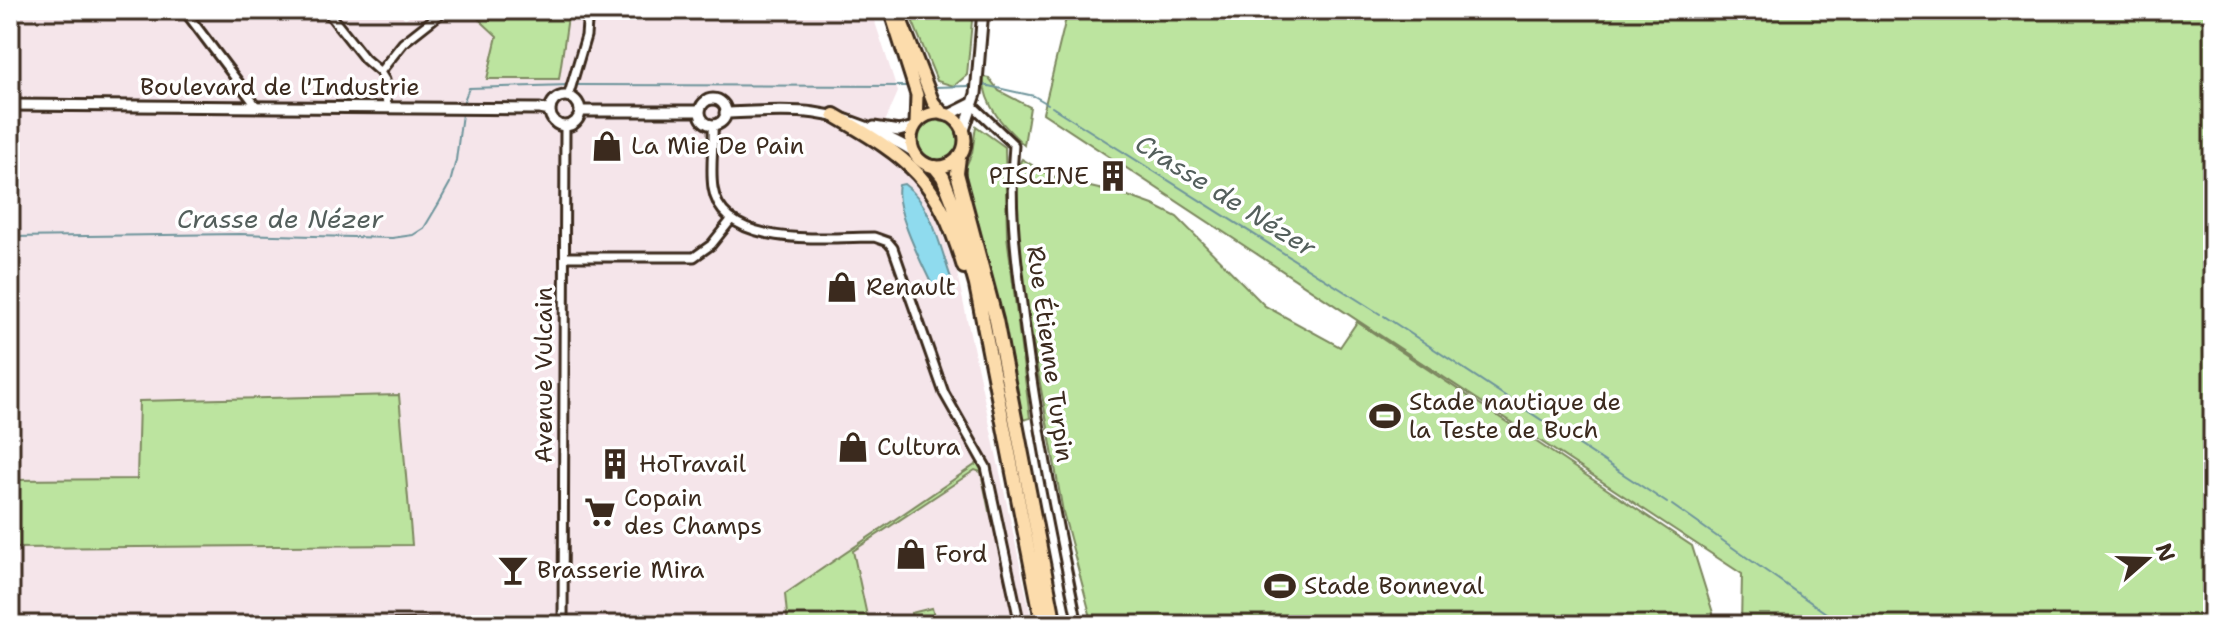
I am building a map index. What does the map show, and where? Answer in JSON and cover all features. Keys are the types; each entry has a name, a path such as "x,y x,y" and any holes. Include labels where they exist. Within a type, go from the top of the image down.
{"highway":[{"path":"834,115 901,156 925,182 943,210 970,287 1004,424"},
{"path":"959,157 959,180 996,320 1055,625"},
{"path":"935,167 943,177 968,250 1043,625"}],"main road":[{"path":"890,10 915,83 918,105 911,139 915,153 927,165 944,167 959,157 964,143 963,133 957,122 933,102 897,10"},
{"path":"915,125 929,115 945,115"}],"street":[{"path":"184,10 257,107"},
{"path":"326,10 385,80 387,108"},
{"path":"380,72 403,43 445,10"},
{"path":"571,89 558,99 550,111 553,120 565,126 577,120 580,111 571,89 586,36 588,10"},
{"path":"963,133 976,94 983,10"},
{"path":"716,100 723,105 725,113 723,120 713,125 702,119 700,111 704,103 716,100"},
{"path":"945,115 971,104"},
{"name":"Rue Étienne Turpin","path":"971,104 1014,145 1012,219 1028,362 1078,625"},
{"name":"Boulevard de l'Industrie","path":"10,105 550,111"},
{"path":"580,111 700,111"},
{"path":"725,113 784,111 834,115 868,126 903,143 915,153"},
{"path":"713,125 713,189 731,220 779,236 874,237 888,242 893,248 944,393 986,467 1020,625"},
{"path":"868,126 899,131 915,125"},
{"name":"Avenue Vulcain","path":"563,623 565,126"},
{"path":"565,257 694,257 711,245 731,220"},
{"path":"10,618 11,625"},
{"path":"343,625 563,623"}],"shaded area":[{"path":"10,10 397,10 405,19 417,10 469,10 497,36 487,79 559,79 569,10 871,10 898,92 876,143 907,173 932,206 957,273 1033,625 10,625"}],"green space":[{"path":"469,10 569,10 559,79 487,79 497,36"},
{"path":"908,10 973,10 967,75 954,86 937,81"},
{"path":"1068,10 2213,10 2213,625 1741,625 1742,574 1043,113"},
{"path":"983,77 989,78 999,91 1030,107 1024,145 991,107"},
{"path":"938,119 953,125 959,140 953,155 938,161 923,155 917,140 923,125"},
{"path":"976,126 1005,147 1007,236 1030,418 1020,421 986,255 966,187 966,166 972,153"},
{"path":"1022,159 1049,175 1125,195 1177,217 1265,306 1340,347 1357,322 1692,546 1713,613 1713,625 1093,625 1063,512 1019,252 1014,174"},
{"path":"399,395 412,545 11,548 10,480 137,479 139,401"},
{"path":"978,463 982,465 991,511 981,472 975,470 853,551 869,625 788,625 785,594"},
{"path":"932,608 936,624 871,625 912,622 911,613"}],"water":[{"path":"904,184 922,203 934,227 951,278 951,285 946,290 933,287 910,236 898,195 899,185"}],"waterway":[{"name":"Crasse de Nézer","path":"463,103 469,88 569,85"},
{"name":"Crasse de Nézer","path":"575,85 909,86"},
{"name":"Crasse de Nézer","path":"984,85 1034,96 1048,104"},
{"name":"Crasse de Nézer","path":"934,87 970,86"},
{"name":"Crasse de Nézer","path":"1052,107 1380,314"},
{"name":"Crasse de Nézer","path":"10,237 240,234 392,238 413,235 424,228 450,183 462,114"},
{"name":"Crasse de Nézer","path":"1384,316 1667,503"},
{"name":"Crasse de Nézer","path":"1672,505 1843,625"}],"place":[{"name":"La Mie De Pain","path":"607,146"},
{"name":"PISCINE","path":"1113,176"},
{"name":"Renault","path":"842,287"},
{"name":"Stade nautique de la Teste de Buch","path":"1385,416"},
{"name":"Cultura","path":"853,447"},
{"name":"HoTravail","path":"615,464"},
{"name":"Copain des Champs","path":"600,512"},
{"name":"Ford","path":"911,554"},
{"name":"Brasserie Mira","path":"513,570"},
{"name":"Stade Bonneval","path":"1280,586"}]}
